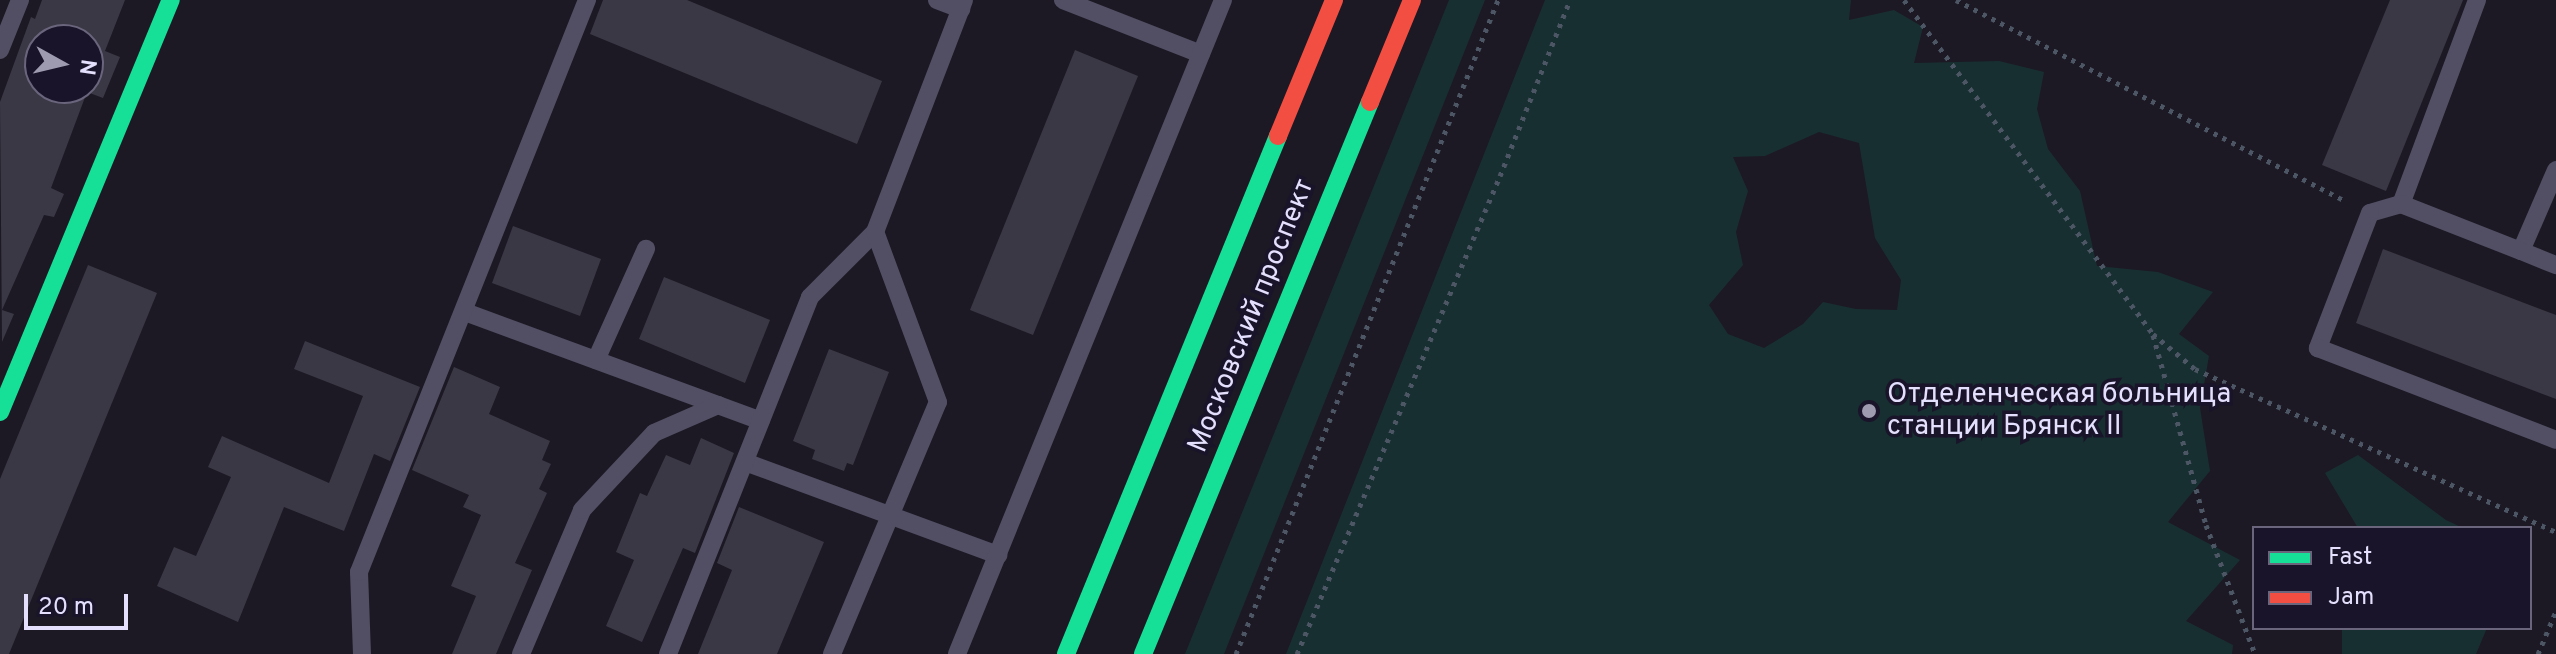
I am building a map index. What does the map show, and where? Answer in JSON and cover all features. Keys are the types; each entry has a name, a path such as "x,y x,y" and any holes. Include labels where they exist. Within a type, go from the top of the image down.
{"main road":[{"path":"0,412 171,0"},
{"name":"Московский проспект","path":"1066,654 1334,0"},
{"name":"Московский проспект","path":"1143,654 1412,0"}],"lane":[{"path":"0,50 20,0"},
{"path":"362,654 359,572 587,0"},
{"path":"668,654 810,297 875,232 963,4 937,0"},
{"path":"1063,0 1201,54"},
{"path":"957,654 1223,0"},
{"path":"2401,204 2477,0"},
{"path":"2521,251 2556,170"},
{"path":"2556,265 2401,204 2370,213 2318,348 2556,440"},
{"path":"832,654 938,402 875,232"},
{"path":"596,360 646,249"},
{"path":"465,312 761,421"},
{"path":"521,654 582,510 654,433 718,405"},
{"path":"745,462 998,555"}],"path":[{"path":"1236,654 1498,0"},
{"path":"1297,654 1494,191 1570,0"},
{"path":"1904,0 2153,334 2195,369 2556,532"},
{"path":"1956,0 2370,213"},
{"path":"2153,334 2206,525 2255,654"},
{"path":"2538,654 2556,611"}],"green space":[{"path":"1449,0 1485,0 1224,654 1185,654"},
{"name":"Отделенческая больница станции Брянск II","path":"1545,0 1851,0 1849,20 1894,10 1923,27 1914,63 1999,61 2044,72 2037,109 2048,149 2080,191 2097,266 2158,272 2213,292 2179,334 2209,356 2200,408 2210,471 2168,522 2240,560 2186,621 2233,645 2232,654 1286,654","holes":["1819,132 1859,143 1875,238 1901,280 1897,310 1856,309 1823,302 1803,324 1764,348 1728,334 1709,305 1743,265 1736,232 1748,191 1733,157 1765,156"]},
{"path":"2358,455 2446,520 2459,526 2357,526 2325,473"},
{"path":"2342,630 2486,630 2476,654 2342,654"}],"building":[{"path":"42,0 125,0 105,51 120,57 104,96 104,24 28,24 31,17 35,19"},
{"path":"603,0 687,0 882,81 857,144 590,34"},
{"path":"2390,0 2463,0 2386,191 2322,165"},
{"path":"24,36 24,104 82,104 51,188 64,194 54,217 44,215 2,310 14,314 2,342 0,102"},
{"path":"1075,50 1138,76 1033,335 970,310"},
{"path":"513,226 601,259 580,316 492,283"},
{"path":"2383,249 2556,315 2556,399 2356,323"},
{"path":"88,265 157,293 9,654 0,654 0,479"},
{"path":"664,277 770,320 745,383 639,339"},
{"path":"305,341 420,387 390,461 374,454 344,531 284,507 238,622 157,586 174,547 196,556 231,477 208,467 222,436 329,483 363,396 294,369"},
{"path":"829,349 889,372 853,465 847,463 844,471 812,459 815,450 793,441"},
{"path":"454,367 500,387 489,414 550,441 542,460 551,464 539,489 547,493 515,563 532,570 496,654 452,654 476,596 451,586 481,515 463,507 469,495 412,470"},
{"path":"701,438 734,453 695,553 683,548 642,642 606,626 634,560 616,552 640,493 647,496 666,455 690,465"},
{"path":"739,507 824,542 777,654 698,654 732,570 717,563"}],"traffic: fast":[{"path":"0,412 171,0"},
{"path":"1143,654 1370,102"},
{"path":"1066,654 1278,136"}],"traffic: jam":[{"path":"1278,136 1334,0"},
{"path":"1370,102 1412,0"}],"place":[{"name":"Отделенческая больница станции Брянск II","path":"1869,411"}]}
